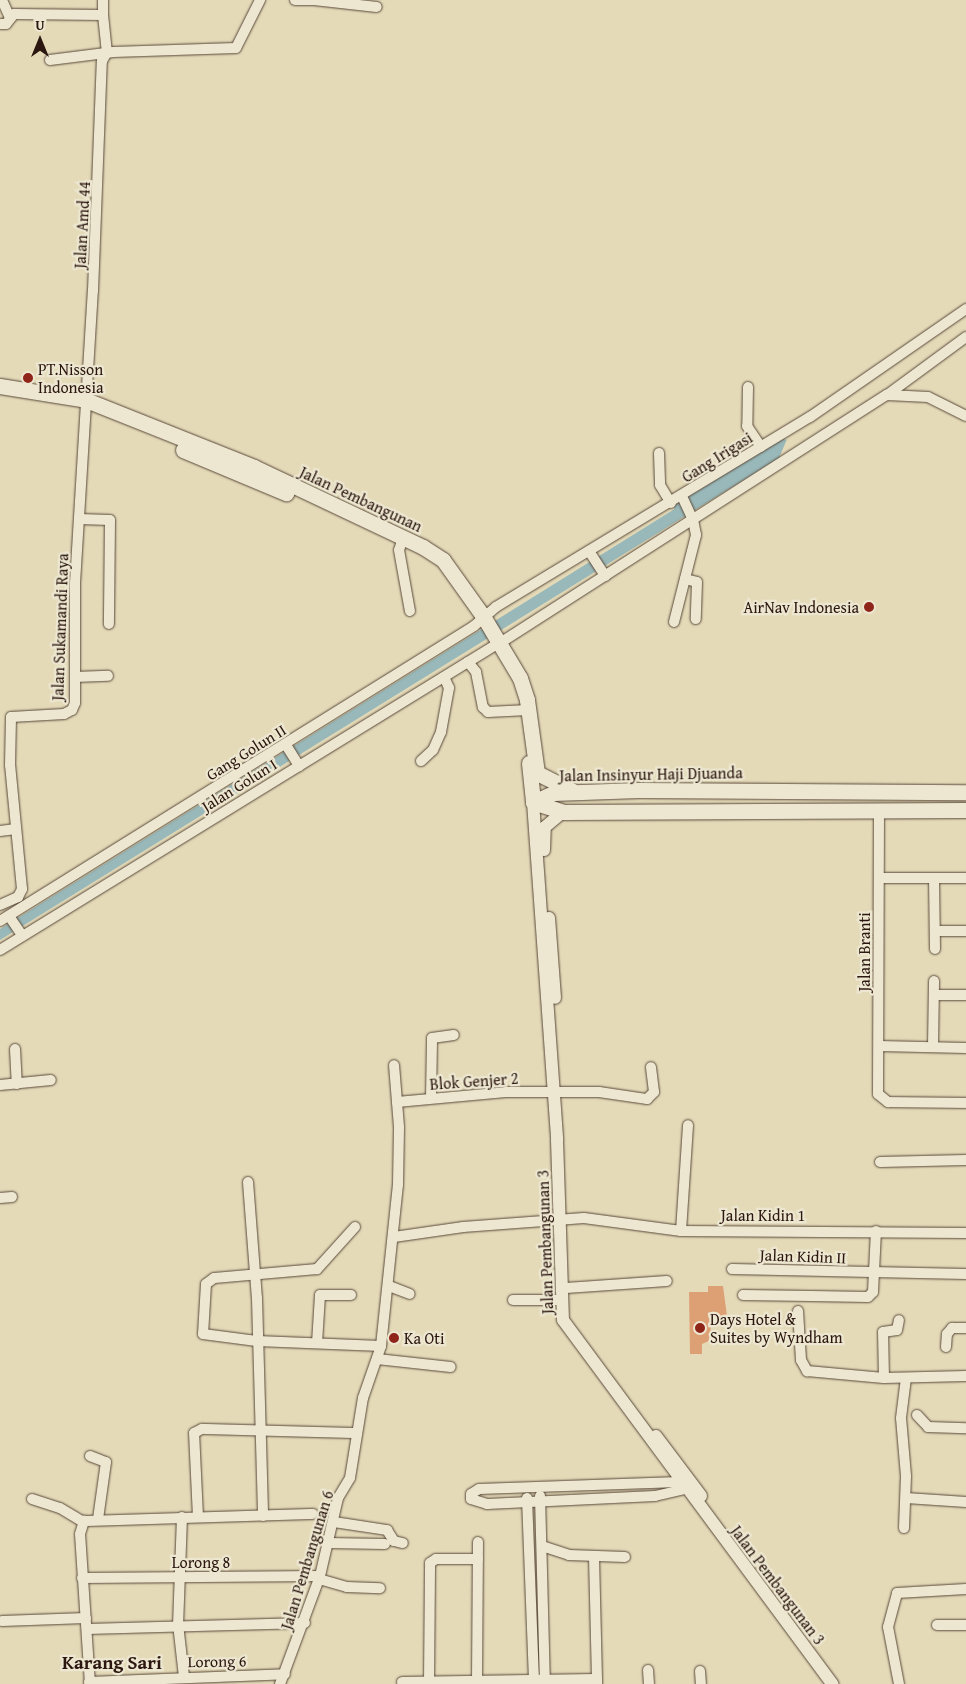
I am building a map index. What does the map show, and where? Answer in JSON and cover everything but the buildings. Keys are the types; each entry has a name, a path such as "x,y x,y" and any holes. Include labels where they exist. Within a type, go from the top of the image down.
{"main road":[{"name":"Jalan Pembangunan","path":"0,386 86,405 254,467 422,547 443,560 496,643 527,700 537,773 572,791"},
{"name":"Jalan Pembangunan","path":"0,395 86,405 401,544 437,566 481,620"},
{"name":"Jalan Pembangunan","path":"496,643 516,684 523,710 533,802"},
{"name":"Jalan Insinyur Haji Djuanda","path":"533,802 553,793 572,791 676,789 966,792"},
{"path":"675,810 680,797 676,789"},
{"path":"533,802 563,812 966,810"}],"street":[{"path":"0,24 6,24 9,16 2,0"},
{"name":"Jalan Amd 44","path":"86,405 102,61 107,52 103,0"},
{"path":"50,60 107,52 236,48 260,0"},
{"path":"295,0 314,0 377,7"},
{"path":"9,16 87,12 103,15"},
{"name":"Gang Irigasi","path":"481,620 591,555 671,502 683,499 966,309"},
{"name":"Jalan Golun I","path":"0,950 22,934 297,763 468,662 692,516 887,395 966,337"},
{"path":"748,387 747,426 761,447"},
{"path":"887,395 928,397 966,416"},
{"name":"Jalan Sukamandi Raya","path":"18,896 22,889 16,829 5,765 5,717 72,710 75,678 79,519 86,405"},
{"path":"659,453 660,485 671,502"},
{"path":"674,622 696,535 692,516 683,499"},
{"path":"79,519 110,520 110,624"},
{"path":"401,544 399,550 410,611"},
{"path":"591,555 603,573"},
{"path":"685,579 697,582 696,620"},
{"name":"Gang Golun II","path":"5,917 29,905 287,746 481,620"},
{"path":"468,662 476,672 483,707 488,712 523,710"},
{"path":"75,678 108,676"},
{"path":"421,761 433,750 441,732 449,688 444,677"},
{"path":"287,746 297,763"},
{"name":"Jalan Pembangunan 3","path":"533,802 557,1092"},
{"name":"Jalan Branti","path":"879,810 878,1094 888,1102 966,1103"},
{"name":"Jalan Pembangunan 3","path":"563,812 545,827 543,836 563,1221 563,1320 570,1333 683,1484 732,1544 833,1680"},
{"path":"0,831 16,829"},
{"path":"880,878 966,878"},
{"path":"934,878 935,950"},
{"path":"0,905 18,896 29,905"},
{"path":"5,917 22,934"},
{"path":"935,931 966,931"},
{"path":"933,1047 934,981"},
{"path":"934,995 966,995"},
{"path":"431,1098 432,1038 454,1035"},
{"path":"879,1046 966,1048"},
{"path":"15,1049 16,1084"},
{"name":"Jalan Pembangunan 6","path":"280,1684 304,1623 319,1577 334,1522 338,1498 350,1478 363,1398 381,1346 394,1237 398,1102 394,1065"},
{"name":"Blok Genjer 2","path":"398,1102 431,1098 557,1092 599,1092 647,1099 654,1092 651,1067"},
{"path":"0,1086 51,1080"},
{"path":"681,1231 688,1125"},
{"path":"880,1162 966,1160"},
{"path":"248,1182 256,1274 263,1516"},
{"path":"0,1198 12,1197"},
{"name":"Jalan Kidin 1","path":"394,1237 463,1227 604,1220 681,1231 966,1233"},
{"path":"355,1227 317,1269 295,1274 256,1274 214,1278 206,1284 202,1334 257,1342 381,1346"},
{"path":"743,1295 868,1297 872,1292 876,1231"},
{"name":"Jalan Kidin II","path":"732,1269 966,1274"},
{"path":"513,1300 667,1281"},
{"path":"389,1286 410,1294"},
{"path":"317,1343 320,1295 351,1295"},
{"path":"798,1311 801,1360 806,1371 884,1378 966,1376"},
{"path":"884,1378 883,1332 897,1330 899,1320"},
{"path":"946,1347 947,1334 952,1328 966,1328"},
{"path":"377,1359 451,1367"},
{"path":"904,1528 906,1498 901,1418 906,1378"},
{"path":"917,1415 928,1427 966,1428"},
{"path":"198,1517 194,1433 202,1429 260,1433 357,1433"},
{"path":"90,1456 106,1462 98,1519"},
{"path":"683,1484 672,1495 477,1504 471,1499 471,1494 479,1490 683,1484"},
{"path":"672,1495 683,1484"},
{"path":"527,1488 533,1682"},
{"path":"540,1488 545,1682"},
{"path":"906,1498 966,1502"},
{"path":"32,1499 60,1508 83,1522 98,1519 312,1514"},
{"path":"182,1517 178,1624 184,1677"},
{"path":"83,1522 82,1578 87,1629 89,1683"},
{"path":"334,1522 387,1530 394,1541 403,1543"},
{"path":"477,1683 478,1542"},
{"path":"328,1543 384,1544"},
{"path":"542,1546 569,1555 625,1557"},
{"path":"402,1682 428,1684 597,1681 594,1556"},
{"path":"428,1684 430,1564 436,1560 478,1559"},
{"name":"Lorong 8","path":"82,1578 319,1577 347,1587 380,1588"},
{"path":"899,1684 888,1627 897,1593 966,1589"},
{"path":"2,1621 86,1618"},
{"path":"87,1629 178,1624 304,1623"},
{"path":"937,1624 966,1625"},
{"path":"648,1670 649,1684"},
{"path":"700,1671 701,1684"},
{"name":"Lorong 6","path":"89,1683 184,1677 285,1674"}],"water":[{"path":"787,439 779,458 0,940 0,929"}],"waterway":[{"path":"682,506 777,441"}],"place":[{"name":"PT.Nisson Indonesia","path":"28,378"},
{"name":"AirNav Indonesia","path":"869,607"},
{"name":"Days Hotel & Suites by Wyndham","path":"700,1328"},
{"name":"Ka Oti","path":"394,1338"}],"district":[{"name":"Karang Sari","path":"112,1663"}]}
